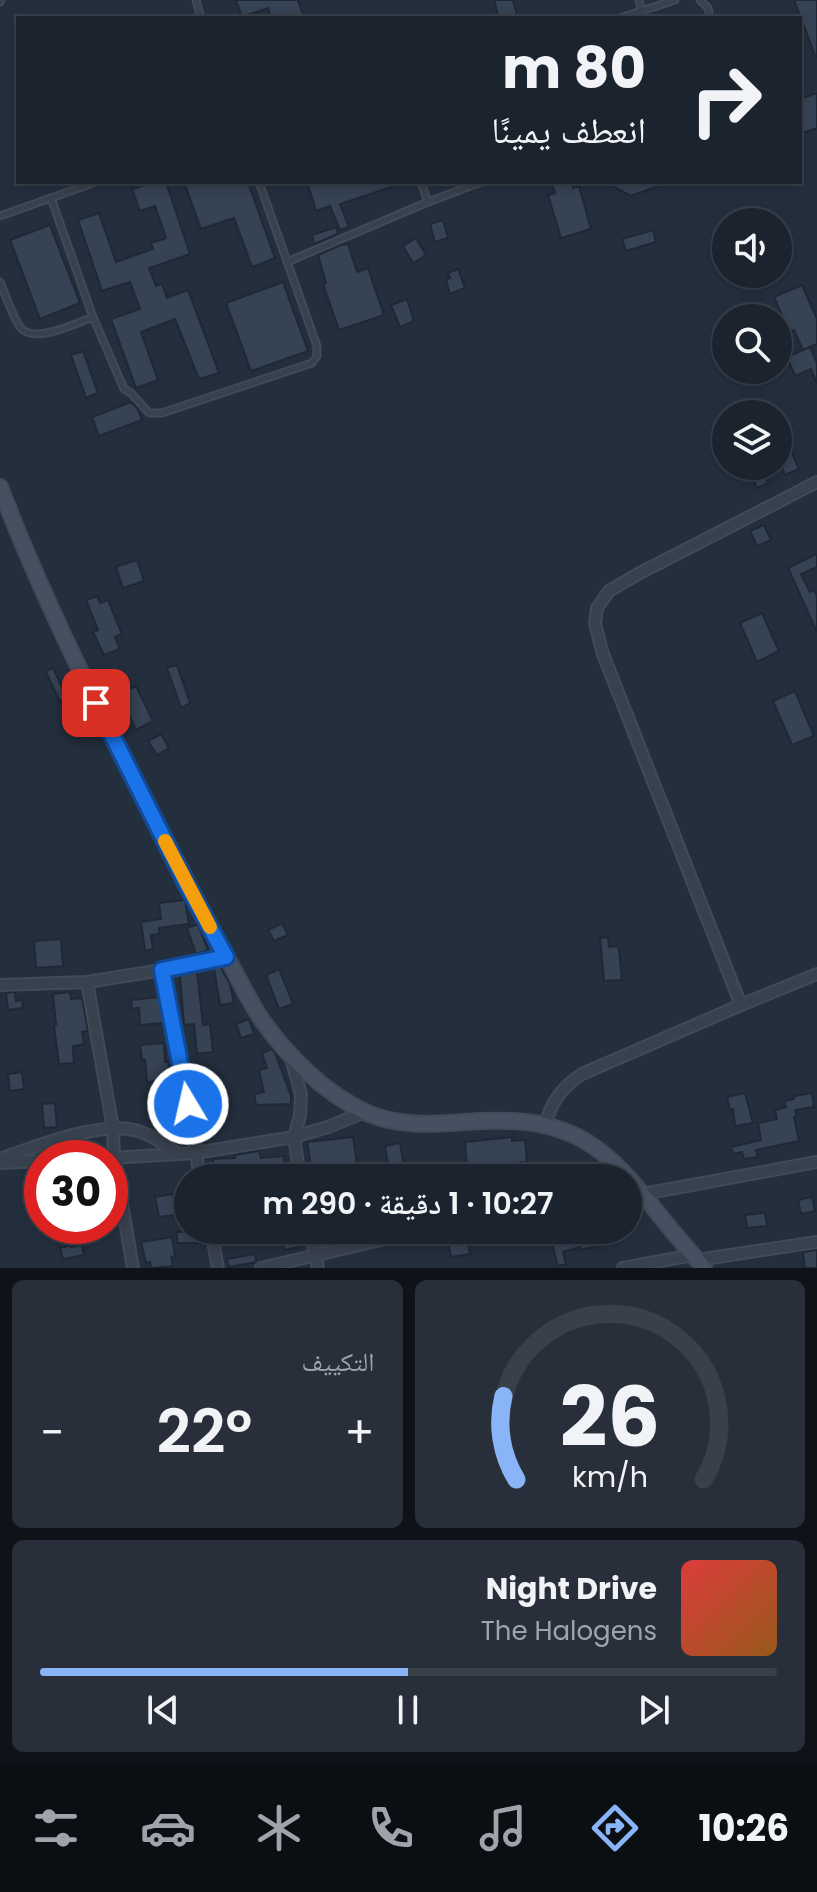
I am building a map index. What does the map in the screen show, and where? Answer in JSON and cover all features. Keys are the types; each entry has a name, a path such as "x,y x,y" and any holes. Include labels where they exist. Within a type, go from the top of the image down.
{"street":[{"path":"741,1005 603,654 595,624 597,608 609,591 638,574 817,482"},
{"path":"0,487 59,626 188,887 261,1019 289,1053 330,1091 365,1112 399,1123 421,1125 507,1121 546,1124 597,1147 614,1164"},
{"path":"0,985 87,982 226,957"},
{"path":"162,970 197,1164"},
{"path":"546,1124 547,1115 561,1092 582,1074 817,974"},
{"path":"87,982 113,1140"},
{"path":"289,1053 301,1094 300,1116 294,1137 298,1164"},
{"path":"128,1157 195,1153 294,1137 365,1112"},
{"path":"0,1161 84,1133 113,1128 132,1129 154,1137 178,1154"},
{"path":"0,1161 24,1161"},
{"path":"642,1185 817,1162"},
{"path":"642,1194 698,1261"},
{"path":"128,1242 133,1268"},
{"path":"623,1268 698,1261 817,1242"},
{"path":"214,1244 218,1268"},
{"path":"314,1244 318,1268"},
{"path":"261,1268 361,1244"}],"lane":[{"path":"639,0 642,12"},
{"path":"627,16 675,0"},
{"path":"0,216 90,184"},
{"path":"51,198 93,317 124,389 149,413 162,413 312,363 317,356 317,346 260,184"},
{"path":"422,184 428,202"},
{"path":"287,262 476,184"},
{"path":"0,282 20,328 28,333 42,335 93,317"}],"building":[{"path":"236,0 298,0 303,16 270,16 268,8 242,16"},
{"path":"494,0 513,0 517,16 498,16"},
{"path":"794,0 817,0 817,58 802,16"},
{"path":"817,93 817,128 802,133 802,98"},
{"path":"148,184 167,184 190,254 149,268 156,286 162,284 167,298 188,290 219,373 199,379 175,319 141,332 158,380 136,388 111,319 140,309 130,282 102,291 78,220 99,213 116,262 153,249 151,243 166,238 155,206 140,211 132,189"},
{"path":"185,184 249,184 275,258 252,267 234,218 201,229"},
{"path":"308,184 400,184 340,204 349,227 340,230 330,206 316,211"},
{"path":"552,184 572,184 573,188 579,186 591,229 561,238 548,195 555,193"},
{"path":"609,184 664,184 631,196"},
{"path":"443,220 448,238 435,242 430,224"},
{"path":"50,225 80,303 40,319 10,240"},
{"path":"336,227 338,234 314,244 312,235"},
{"path":"653,230 656,242 626,251 622,239"},
{"path":"416,238 426,255 413,263 403,246"},
{"path":"348,244 357,272 368,268 384,315 339,330 323,284 326,283 318,255"},
{"path":"458,269 465,288 450,294 446,280 450,278 448,273"},
{"path":"283,282 308,351 251,371 226,303"},
{"path":"802,285 817,319 817,344 803,350 792,331 792,304 777,304 774,297"},
{"path":"407,299 414,321 400,327 391,305"},
{"path":"810,347 817,363 817,384 811,369 795,376 792,355"},
{"path":"83,351 98,393 86,398 71,355"},
{"path":"131,402 142,420 99,436 92,417"},
{"path":"792,453 799,469 792,472"},
{"path":"753,480 767,480 768,483 757,488"},
{"path":"764,525 771,540 757,546 750,531"},
{"path":"817,554 817,567 801,574 810,592 814,590 817,596 817,632 788,568"},
{"path":"137,560 144,581 123,588 116,567"},
{"path":"97,596 100,603 108,600 122,634 115,637 120,649 104,655 93,632 98,630 86,600"},
{"path":"762,613 779,651 757,662 740,623"},
{"path":"177,665 190,703 181,708 167,668"},
{"path":"53,668 62,687 67,684 73,696 60,702 46,672"},
{"path":"136,686 153,721 136,730 119,694"},
{"path":"795,691 814,736 792,745 773,701"},
{"path":"161,734 169,748 157,755 148,741"},
{"path":"185,900 189,924 159,928 159,934 151,935 153,949 145,951 141,922 161,919 159,903"},
{"path":"282,923 288,935 274,941 268,930"},
{"path":"198,924 208,950 196,954 187,928"},
{"path":"608,937 609,947 618,946 622,980 604,981 600,938"},
{"path":"61,939 63,966 36,968 34,941"},
{"path":"220,966 230,984 234,1003 220,1005 214,968"},
{"path":"279,969 293,1004 279,1009 266,975"},
{"path":"197,972 203,1025 210,1024 213,1052 197,1054 194,1024 184,1025 180,975"},
{"path":"15,992 16,1001 22,1000 23,1008 8,1010 6,993"},
{"path":"70,992 71,999 82,998 88,1031 82,1032 84,1044 73,1046 74,1063 59,1064 53,994"},
{"path":"160,997 165,1023 140,1025 139,1008 132,1009 131,1000"},
{"path":"249,1019 254,1034 241,1038 236,1024"},
{"path":"164,1043 170,1080 147,1082 140,1045"},
{"path":"272,1049 291,1096 291,1104 256,1105 254,1094 264,1092 259,1070 267,1068 262,1053"},
{"path":"22,1072 24,1089 10,1091 8,1074"},
{"path":"745,1093 753,1123 735,1126 733,1109 730,1110 727,1097"},
{"path":"812,1093 814,1107 795,1110 799,1141 756,1150 758,1157 744,1159 742,1152 733,1154 731,1147 761,1140 758,1123 777,1119 775,1110 786,1107 784,1101"},
{"path":"55,1103 57,1127 44,1128 42,1104"},
{"path":"353,1137 357,1164 311,1164 307,1142"},
{"path":"512,1137 512,1141 525,1140 527,1162 467,1164 465,1142"},
{"path":"400,1143 404,1164 388,1164 385,1146"},
{"path":"259,1151 261,1158 284,1156 285,1164 213,1164 213,1159 235,1158 235,1155"},
{"path":"173,1194 174,1215 159,1217 155,1197"},
{"path":"812,1197 815,1211 801,1214 798,1200"},
{"path":"765,1213 767,1226 747,1228 745,1215"},
{"path":"172,1237 173,1266 151,1268 150,1262 146,1263 141,1242"},
{"path":"283,1244 305,1244 305,1246 284,1250"},
{"path":"449,1244 468,1244 470,1254 451,1257"},
{"path":"552,1244 598,1244 563,1252 566,1264 558,1266"},
{"path":"82,1245 84,1255 63,1259 60,1248"},
{"path":"817,1250 817,1268 805,1268 803,1252"},
{"path":"255,1254 256,1262 229,1267 227,1259"}],"slow traffic":[{"path":"165,841 210,927"}],"route":[{"path":"96,703 226,957 162,970 188,1104"}]}
